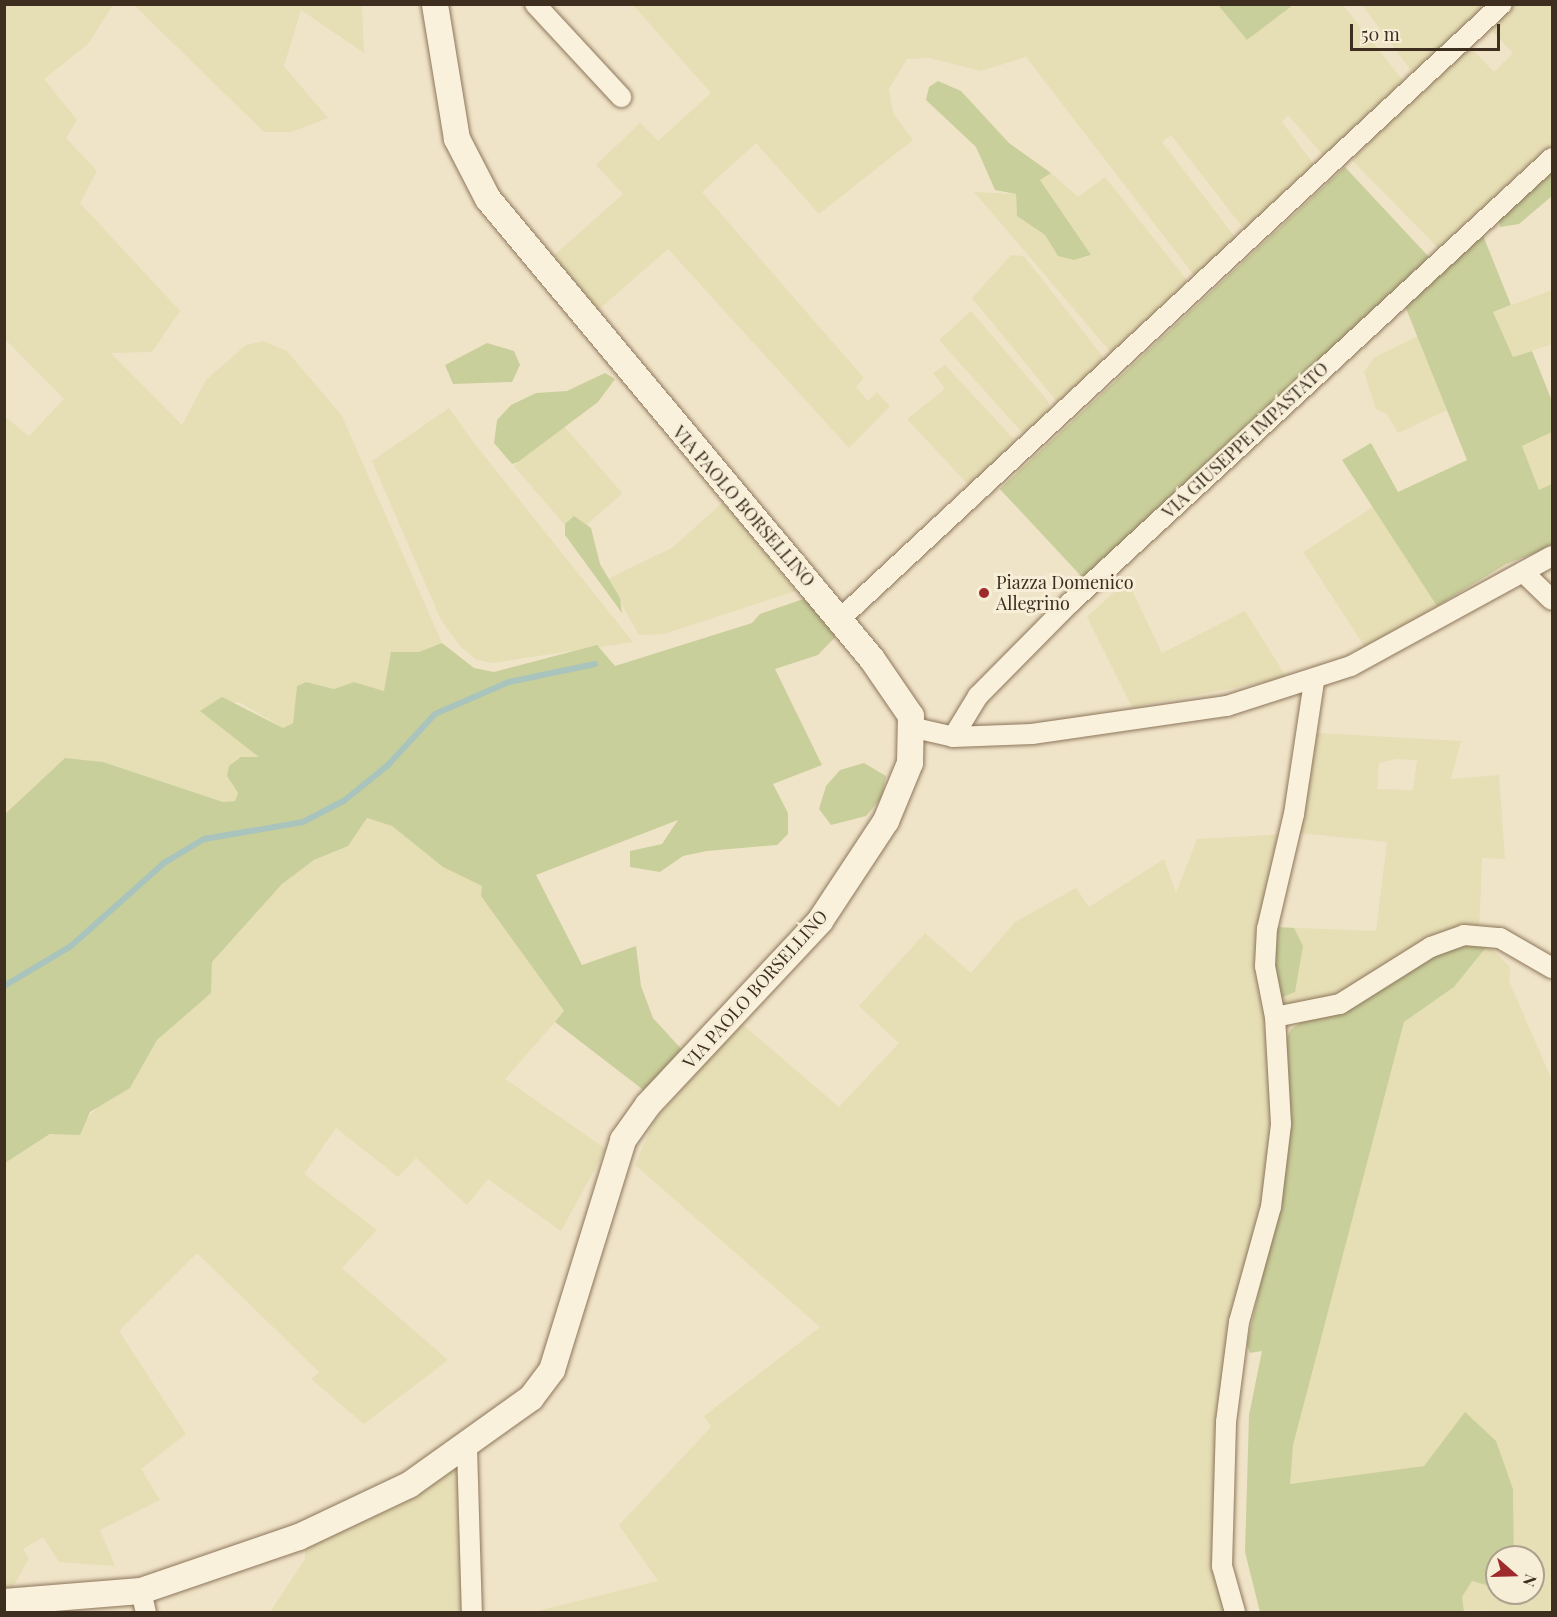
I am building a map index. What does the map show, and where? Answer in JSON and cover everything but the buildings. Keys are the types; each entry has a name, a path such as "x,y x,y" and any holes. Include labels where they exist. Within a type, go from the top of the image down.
{"street":[{"name":"VIA PAOLO BORSELLINO","path":"4,1602 143,1602 298,1537 409,1485 467,1448 531,1398 552,1370 623,1140 648,1105 820,921 902,792 915,728 904,702 841,618 488,199 458,139 435,4"},
{"path":"535,4 621,97"},
{"path":"841,618 1502,4"},
{"name":"VIA GIUSEPPE IMPASTATO","path":"953,737 978,696 1070,603 1552,158"},
{"path":"915,728 953,737 1134,722 1227,706 1314,682 1552,556"},
{"path":"1523,572 1552,600"},
{"path":"1235,1612 1222,1566 1222,1485 1239,1322 1276,1166 1281,1124 1275,1017 1265,966 1268,929 1294,814 1314,682"},
{"path":"1275,1017 1340,1004 1431,947 1464,935 1500,938 1552,968"},
{"path":"467,1448 472,1612"}],"shaded area":[{"path":"5,5 113,5 88,44 44,79 77,120 66,138 97,171 80,203 180,311 152,352 111,353 182,425 206,380 246,345 263,341 287,351 342,416 442,643 391,673 384,691 354,682 334,689 306,682 297,686 293,723 283,728 239,702 201,711 260,757 231,783 238,793 235,801 223,802 103,762 65,758 5,814 4,416 29,436 64,399 5,339"},
{"path":"134,5 362,5 364,53 301,10 284,66 328,118 291,132 264,132"},
{"path":"633,5 1218,5 1247,40 1293,5 1343,5 1409,88 1329,162 1288,115 1282,122 1319,171 1250,237 1171,135 1162,142 1242,246 1200,283 1026,57 981,71 929,58 907,59 889,89 893,113 913,140 819,214 756,143 702,192 864,378 856,387 868,401 877,392 890,406 849,448 668,249 596,312 550,259 623,194 596,165 640,123 658,141 711,93"},
{"path":"1362,5 1495,5 1419,81"},
{"path":"1514,5 1552,5 1552,147 1444,254 1352,160 1468,45 1494,72 1513,53 1489,28"},
{"path":"1051,173 1078,197 1105,177 1186,279 1190,293 1114,356 974,192 1016,194 1017,216 1045,235 1058,256 1074,260 1091,256 1040,180"},
{"path":"1011,255 1024,256 1103,357 1105,370 1063,409 972,298"},
{"path":"1552,290 1552,344 1513,357 1493,312"},
{"path":"971,311 1047,400 1054,417 1028,439 939,340"},
{"path":"1418,336 1447,410 1398,433 1387,414 1376,409 1364,372 1375,357"},
{"path":"945,365 1013,438 1016,451 974,491 907,419 945,389 933,373"},
{"path":"449,408 474,443 633,642 492,663 475,659 460,646 441,620 372,461"},
{"path":"562,424 622,493 574,535 514,466"},
{"path":"1552,432 1552,484 1539,491 1522,446"},
{"path":"723,502 796,591 664,634 639,635 607,579 672,548"},
{"path":"1373,507 1437,606 1368,651 1303,552"},
{"path":"1127,580 1162,653 1245,611 1287,678 1132,707 1087,617"},
{"path":"1317,733 1461,741 1451,779 1499,775 1505,859 1482,858 1479,933 1343,1001 1278,1010 1274,927 1376,931 1387,842 1300,833","holes":["1396,759 1417,760 1413,790 1377,789 1379,763"]},
{"path":"367,818 392,826 443,867 482,886 482,896 564,1012 505,1079 606,1149 561,1231 488,1179 467,1205 416,1158 398,1177 336,1128 304,1174 377,1230 342,1268 448,1360 364,1424 311,1379 319,1372 197,1253 119,1331 186,1434 141,1469 160,1500 100,1530 115,1566 59,1562 43,1537 23,1549 29,1558 12,1589 5,1589 5,1163 51,1134 82,1124 106,1098 130,1088 157,1040 210,993 212,962 282,884 314,860 348,846"},
{"path":"1285,834 1276,869 1274,1100 1268,1197 1237,1313 1231,1612 533,1612 658,1581 619,1525 711,1427 704,1416 820,1327 635,1165 654,1121 741,1023 839,1107 899,1043 859,1006 925,933 971,973 1015,922 1076,888 1089,907 1164,859 1176,893 1197,839"},
{"path":"1488,945 1510,967 1509,981 1552,1080 1552,1612 1463,1610 1462,1597 1472,1581 1485,1582 1485,1605 1545,1605 1545,1545 1514,1545 1513,1489 1465,1413 1424,1466 1289,1485 1292,1445 1404,1022 1454,987"},
{"path":"465,1463 470,1612 270,1612 305,1559 305,1542 384,1509"}],"green space":[{"path":"1218,5 1293,5 1247,40"},
{"path":"938,81 961,91 1009,143 1051,173 1040,180 1091,255 1074,260 1058,256 1045,235 1017,216 1016,194 995,190 976,147 926,100 929,87"},
{"path":"1552,166 1552,196 1519,224 1500,227 1499,218"},
{"path":"1345,167 1434,262 1088,584 1000,489"},
{"path":"1482,233 1511,305 1493,312 1513,357 1532,351 1552,401 1552,432 1522,446 1539,490 1552,484 1552,547 1506,564 1437,606 1342,460 1371,443 1398,492 1467,460 1405,306"},
{"path":"487,343 514,351 520,365 512,382 453,384 445,365"},
{"path":"605,373 615,379 598,402 518,462 512,464 494,443 497,420 511,405 536,393 567,391"},
{"path":"574,516 591,528 600,564 620,598 622,613 565,535 565,524"},
{"path":"812,596 842,630 818,655 775,669 822,765 773,784 788,813 788,834 777,845 707,851 683,856 660,872 630,867 630,851 662,844 678,820 536,875 582,965 636,946 641,986 653,1018 684,1052 646,1092 555,1022 564,1011 481,896 482,886 443,867 392,826 367,818 348,846 314,860 282,884 212,962 211,993 157,1040 130,1088 90,1112 80,1135 50,1134 5,1163 5,814 65,758 103,762 223,802 235,801 238,793 227,776 229,766 241,757 259,757 200,711 222,697 283,728 293,723 297,686 306,682 334,689 354,682 384,691 391,652 419,652 442,643 474,668 494,672 597,645 615,666 752,623 760,614"},
{"path":"864,763 886,776 882,797 866,816 831,825 819,809 826,786 840,770"},
{"path":"1274,927 1294,928 1303,946 1295,992 1275,1000"},
{"path":"1458,940 1488,945 1454,987 1404,1022 1293,1445 1290,1484 1424,1466 1465,1412 1496,1441 1513,1489 1514,1545 1485,1545 1485,1585 1472,1581 1462,1597 1464,1612 1260,1612 1245,1552 1249,1415 1262,1351 1250,1353 1247,1344 1282,1188 1284,1044 1291,1029"}],"waterway":[{"path":"4,986 71,946 164,863 204,839 303,822 345,800 388,765 435,714 509,682 595,664"}],"place":[{"name":"Piazza Domenico Allegrino","path":"984,593"}]}
